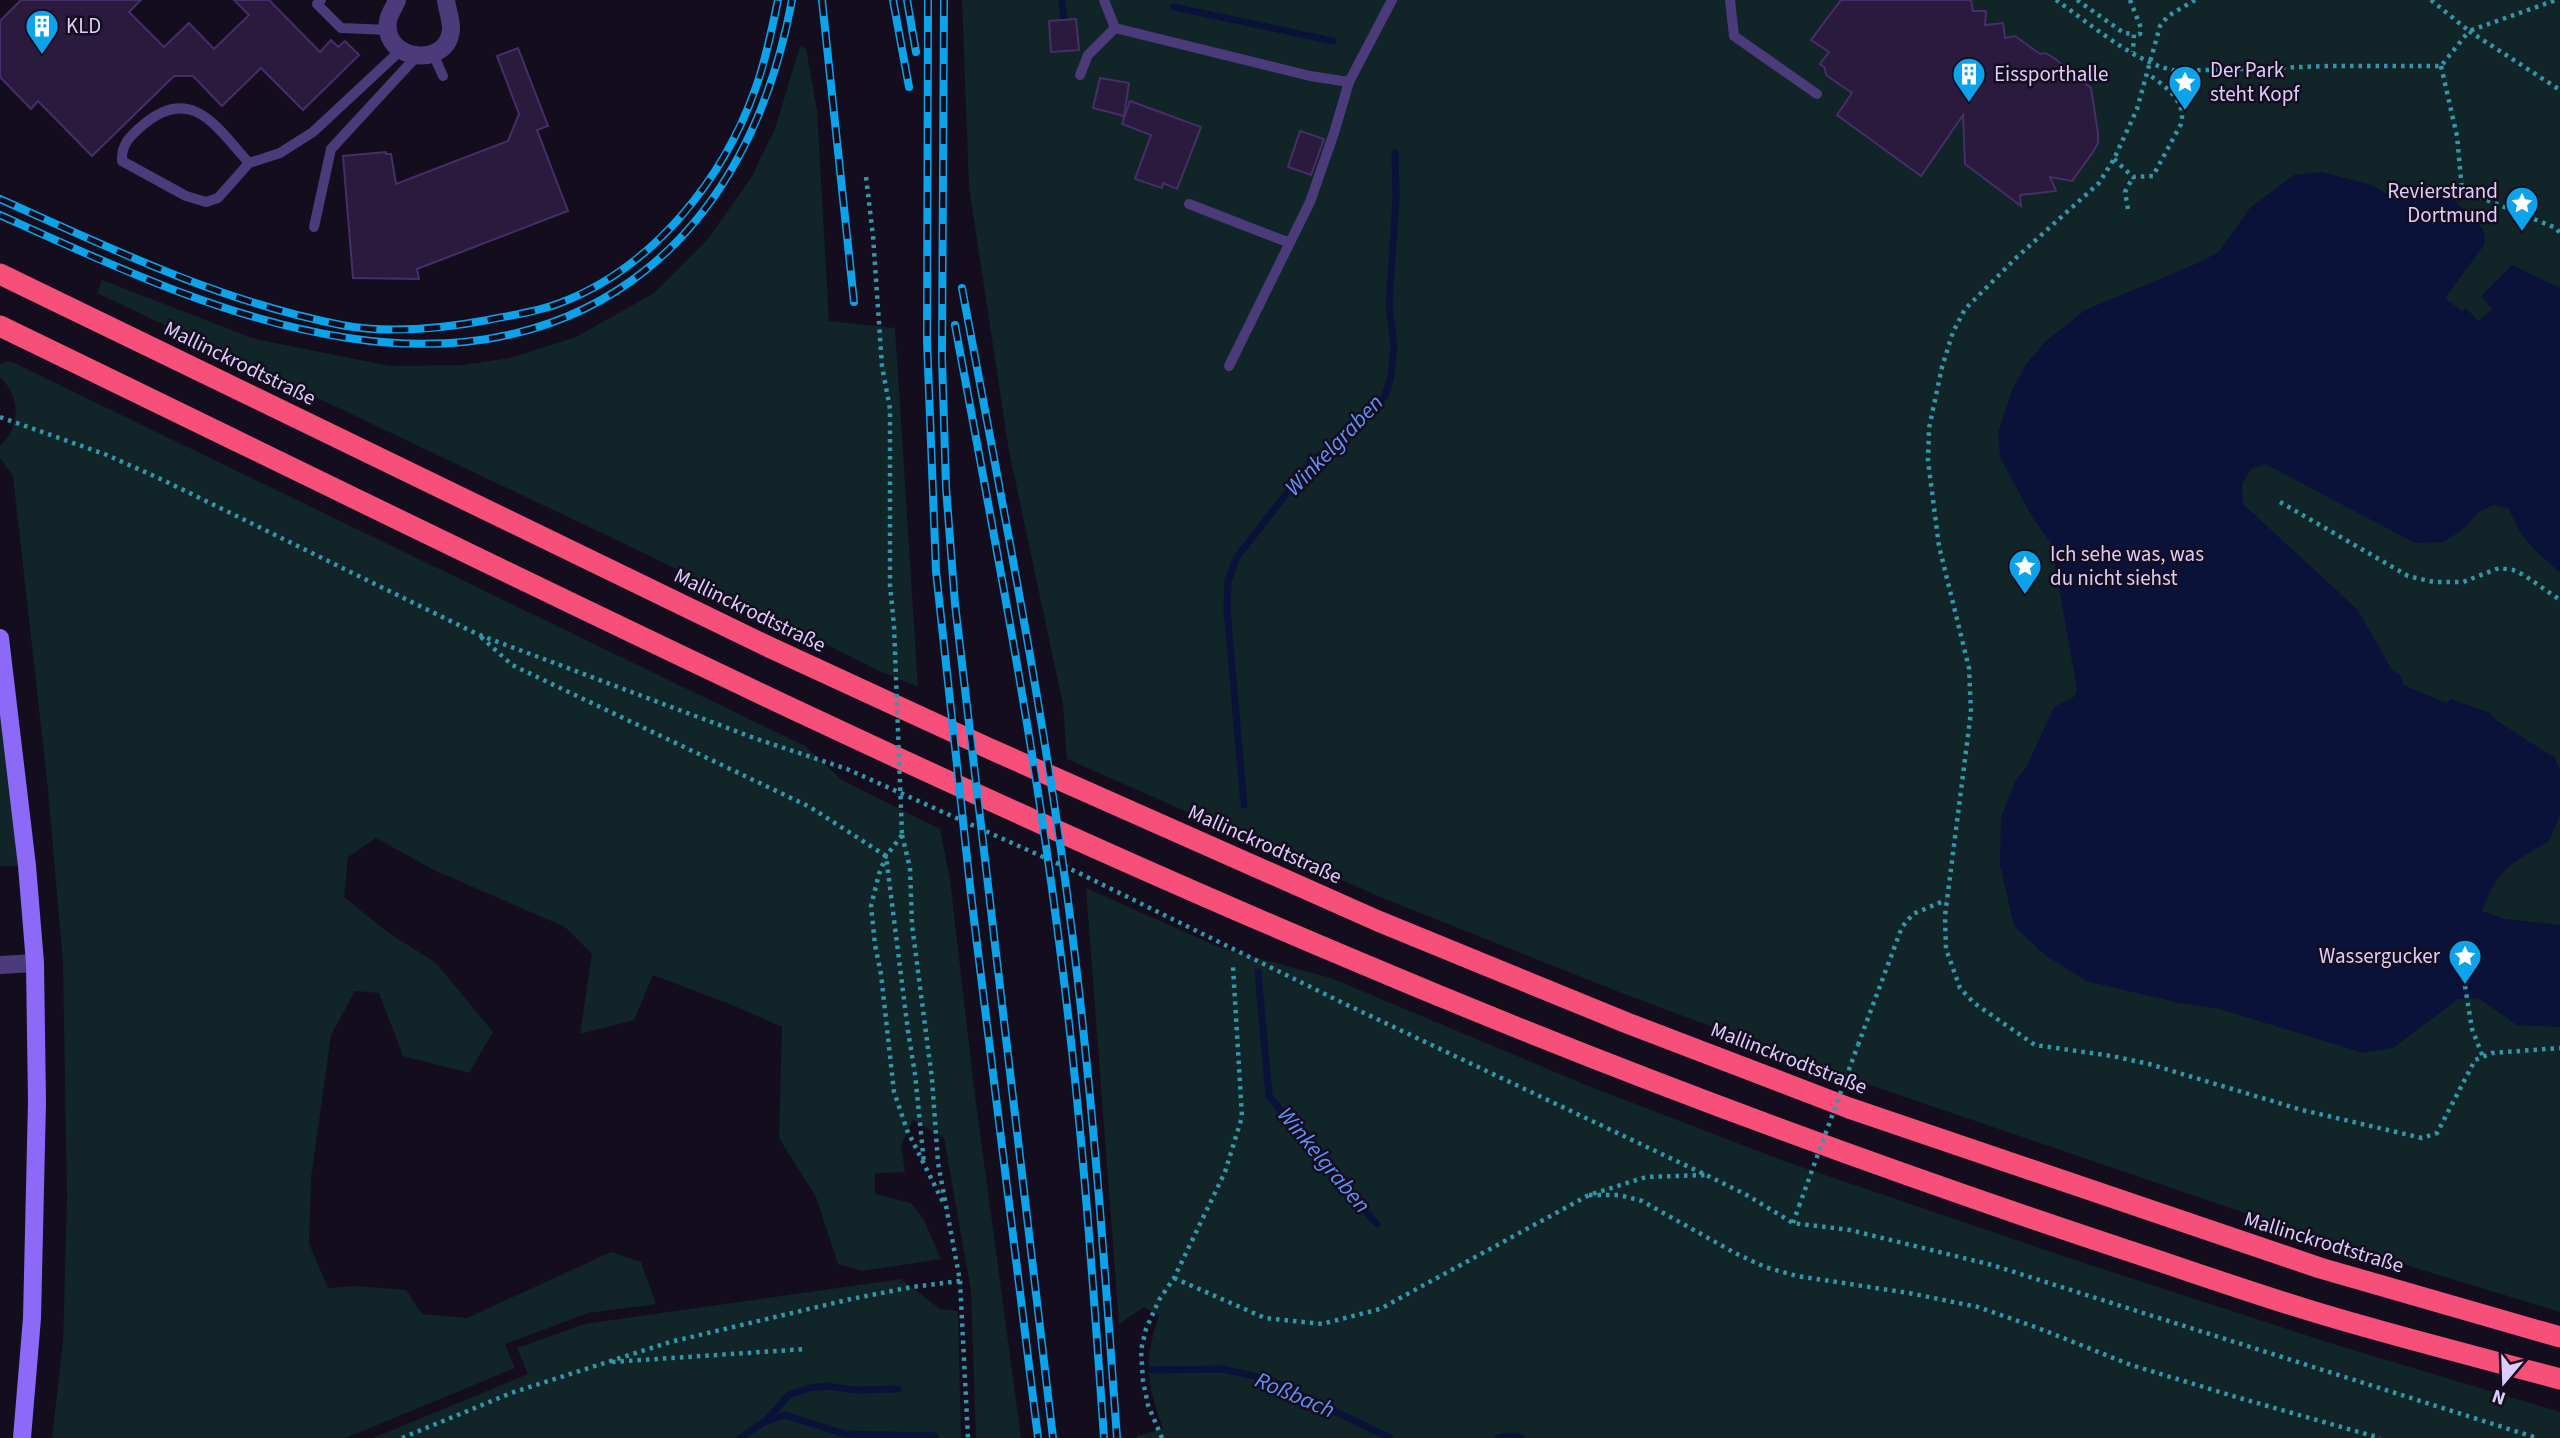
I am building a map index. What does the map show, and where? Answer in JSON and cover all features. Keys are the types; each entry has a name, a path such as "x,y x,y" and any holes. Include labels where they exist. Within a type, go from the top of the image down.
{"highway":[{"name":"Mallinckrodtstraße","path":"0,275 769,647 988,748 1378,921 1627,1023 1849,1108 2320,1268 2560,1337"},
{"path":"0,326 790,707 1187,888 1364,965 1665,1086 1830,1148 2306,1309 2560,1379"}],"street":[{"path":"397,0 388,21 391,38 416,54 445,44 451,29 446,0"},
{"path":"0,638 27,866 34,964 37,1102 32,1318 22,1438"},
{"path":"0,965 34,964"}],"lane":[{"path":"321,0 317,4 341,28 390,30"},
{"path":"1104,0 1115,28"},
{"path":"1229,366 1310,202 1349,82 1392,0"},
{"path":"1730,0 1734,36 1817,94"},
{"path":"1080,75 1088,55 1115,28"},
{"path":"1115,28 1310,76 1349,82"},
{"path":"416,54 443,76"},
{"path":"249,163 203,114 184,107 155,114 125,143 122,153 122,160 136,170 186,197 206,202 218,198 249,163 280,153 313,132 416,54"},
{"path":"314,227 331,149 416,54"},
{"path":"1189,204 1290,243"}],"path":[{"path":"2056,0 2151,64 2164,69 2178,71 2330,66 2441,66"},
{"path":"2077,0 2124,33 2140,34 2141,28 2130,0"},
{"path":"2195,0 2168,16 2160,26 2137,109 2114,159 2099,183 2017,257 1965,309 1953,332 1936,392 1929,428 1928,460 1932,503 1939,546 1969,668 1971,701 1946,899 1946,949 1960,988 1974,1003 2035,1045 2149,1064 2302,1110 2422,1138 2437,1133 2475,1060 2493,1053 2560,1048"},
{"path":"2431,0 2469,31 2560,90"},
{"path":"2441,66 2469,31 2556,0"},
{"path":"2133,52 2134,34"},
{"path":"2441,66 2457,136 2462,190 2556,228 2560,233"},
{"path":"2114,159 2133,177 2153,176 2181,124 2183,115 2178,100 2148,74"},
{"path":"866,177 882,366 890,409 890,585 902,835 910,868 912,925 932,1079 938,1163 960,1280 968,1438"},
{"path":"2128,209 2125,192 2133,177"},
{"path":"0,418 107,455 165,481 477,634 754,738 847,769 1079,873 1341,1002 1745,1194 1793,1223 1850,1230 1992,1265 2537,1438"},
{"path":"2280,502 2408,576 2434,582 2463,582 2499,568 2513,570 2560,600"},
{"path":"477,634 513,665 810,807 886,856"},
{"path":"902,835 886,856 878,874 871,906 875,945 881,974 894,1092 907,1130 947,1209"},
{"path":"886,856 924,1163"},
{"path":"1793,1223 1902,927 1913,914 1946,899"},
{"path":"1162,1438 1143,1381 1141,1350 1146,1329 1159,1300 1174,1278 1225,1172 1242,1116 1233,967"},
{"path":"2465,986 2472,1029 2483,1057"},
{"path":"1174,1278 1265,1318 1322,1324 1380,1310 1588,1195 1646,1177 1706,1175"},
{"path":"1588,1195 1619,1195 1642,1201 1765,1267 1797,1276 1909,1293 1978,1307 2132,1365 2380,1438"},
{"path":"402,1438 511,1394 670,1342 851,1299 960,1280"},
{"path":"605,1362 806,1349"}],"green space":[{"path":"962,0 2560,0 2560,1312 2327,1241 1858,1081 1632,997 1385,899 1067,759 1063,705 1009,451 969,187"},
{"path":"800,46 806,49 817,110 829,321 895,328 918,687 877,670 650,556 97,293 102,280 255,339 390,366 462,365 510,358 576,337 654,293 707,240 751,178 775,129"},
{"path":"10,361 805,746 842,780 940,829 950,880 974,1088 1021,1438 976,1438 971,1291 944,1138 913,1120 901,1145 905,1172 875,1173 875,1194 911,1203 924,1220 941,1259 862,1271 838,1264 816,1197 779,1138 782,1027 653,975 634,1020 580,1034 592,954 565,927 434,870 376,838 348,857 344,897 386,931 436,963 493,1032 469,1073 403,1056 379,993 355,991 331,1035 311,1178 309,1244 328,1288 354,1286 406,1290 422,1314 467,1318 611,1252 641,1262 656,1304 588,1313 505,1344 515,1368 346,1438 52,1438 63,1342 67,1198 63,963 48,790 13,476 0,458 0,446 12,430 16,412 12,393 0,377 0,364"},
{"path":"0,638 27,866 0,866"},
{"path":"1086,888 1221,948 1331,978 1586,1085 1781,1160 2333,1344 2560,1412 2560,1438 1137,1438 1163,1429 1153,1399 1149,1373 1151,1347 1159,1315 1144,1307 1119,1324"},
{"path":"901,1279 940,1309 958,1311 961,1438 373,1438 528,1374 517,1348 584,1324"}],"shaded area":[{"path":"2321,172 2372,185 2385,193 2453,199 2483,229 2485,237 2484,245 2445,298 2462,311 2466,308 2478,321 2492,309 2481,296 2512,265 2560,288 2560,572 2530,544 2509,509 2493,505 2479,512 2462,530 2444,542 2415,543 2265,464 2251,469 2242,484 2243,504 2358,610 2392,670 2401,676 2403,685 2446,703 2451,699 2490,713 2496,720 2555,758 2560,771 2560,815 2549,841 2507,868 2494,885 2482,911 2505,919 2560,925 2560,1027 2517,1025 2478,998 2458,999 2393,1048 2363,1053 2220,1009 2179,1003 2086,981 2045,955 2014,926 2000,865 2001,817 2016,780 2027,766 2054,707 2075,696 2077,689 2051,543 2032,517 2000,457 1998,432 2012,390 2027,363 2045,342 2085,310 2219,252 2250,208 2294,175"}],"building":[{"path":"21,0 141,0 129,12 164,47 189,23 214,49 249,15 234,0 269,0 320,52 331,40 338,47 345,41 359,55 303,110 261,68 222,106 193,76 174,76 92,156 38,101 31,109 0,77 0,21"},
{"name":"Eissporthalle","path":"1841,0 1971,0 1973,11 1986,11 1985,25 2003,23 2005,38 2015,36 2040,54 2045,53 2054,58 2091,88 2098,133 2098,143 2093,152 2072,181 2050,177 2056,191 2020,195 2021,206 1965,164 1963,115 1921,176 1837,115 1852,93 1826,75 1825,68 1820,64 1829,52 1811,40"},
{"path":"1076,19 1079,50 1051,52 1049,21"},
{"path":"518,48 548,126 537,130 568,211 417,269 419,279 353,278 343,156 386,152 391,154 396,184 508,141 519,114 497,56"},
{"path":"1100,78 1129,83 1124,116 1093,108"},
{"path":"1130,101 1201,127 1177,189 1163,183 1162,188 1135,179 1151,135 1122,124"},
{"path":"1300,131 1324,139 1311,175 1288,167"}],"waterway":[{"path":"1062,0 1064,20"},
{"name":"Winkelgraben","path":"1174,7 1333,41"},
{"name":"Winkelgraben","path":"1244,805 1227,610 1228,581 1237,557 1312,461 1376,408 1385,396 1391,376 1394,345 1389,305 1396,198 1395,153"},
{"name":"Winkelgraben","path":"1258,972 1269,1096 1332,1174 1377,1224"},
{"name":"Roßbach","path":"1152,1370 1222,1369 1268,1379 1390,1438"},
{"path":"765,1421 789,1395 809,1388 827,1386 855,1390 898,1389"},
{"name":"Roßbach","path":"740,1438 764,1422 785,1415 845,1434 935,1436"},
{"name":"Roßbach","path":"1498,1438 1521,1438"}],"railway":[{"path":"0,199 125,255 209,288 296,315 341,325 396,330 433,328 542,309 594,287 625,267 654,244 704,187 725,155 756,87 778,0"},
{"path":"0,215 170,288 258,318 303,330 348,338 435,344 514,334 584,309 645,270 697,219 739,156 771,83 792,0"},
{"path":"822,0 854,302"},
{"path":"893,0 909,87"},
{"path":"907,0 916,52"},
{"path":"928,0 927,340 936,571 971,895 1038,1438"},
{"path":"944,0 942,358 946,487 955,604 1053,1438"},
{"path":"962,288 1022,609 1072,932 1092,1121 1117,1438"},
{"path":"955,325 997,550 1047,850 1079,1118 1104,1438"}],"place":[{"name":"KLD","path":"42,56"},
{"name":"Eissporthalle","path":"1969,104"},
{"name":"Der Park steht Kopf","path":"2185,112"},
{"name":"Revierstrand Dortmund","path":"2522,233"},
{"name":"Ich sehe was, was du nicht siehst","path":"2025,596"},
{"name":"Wassergucker","path":"2465,986"}]}
